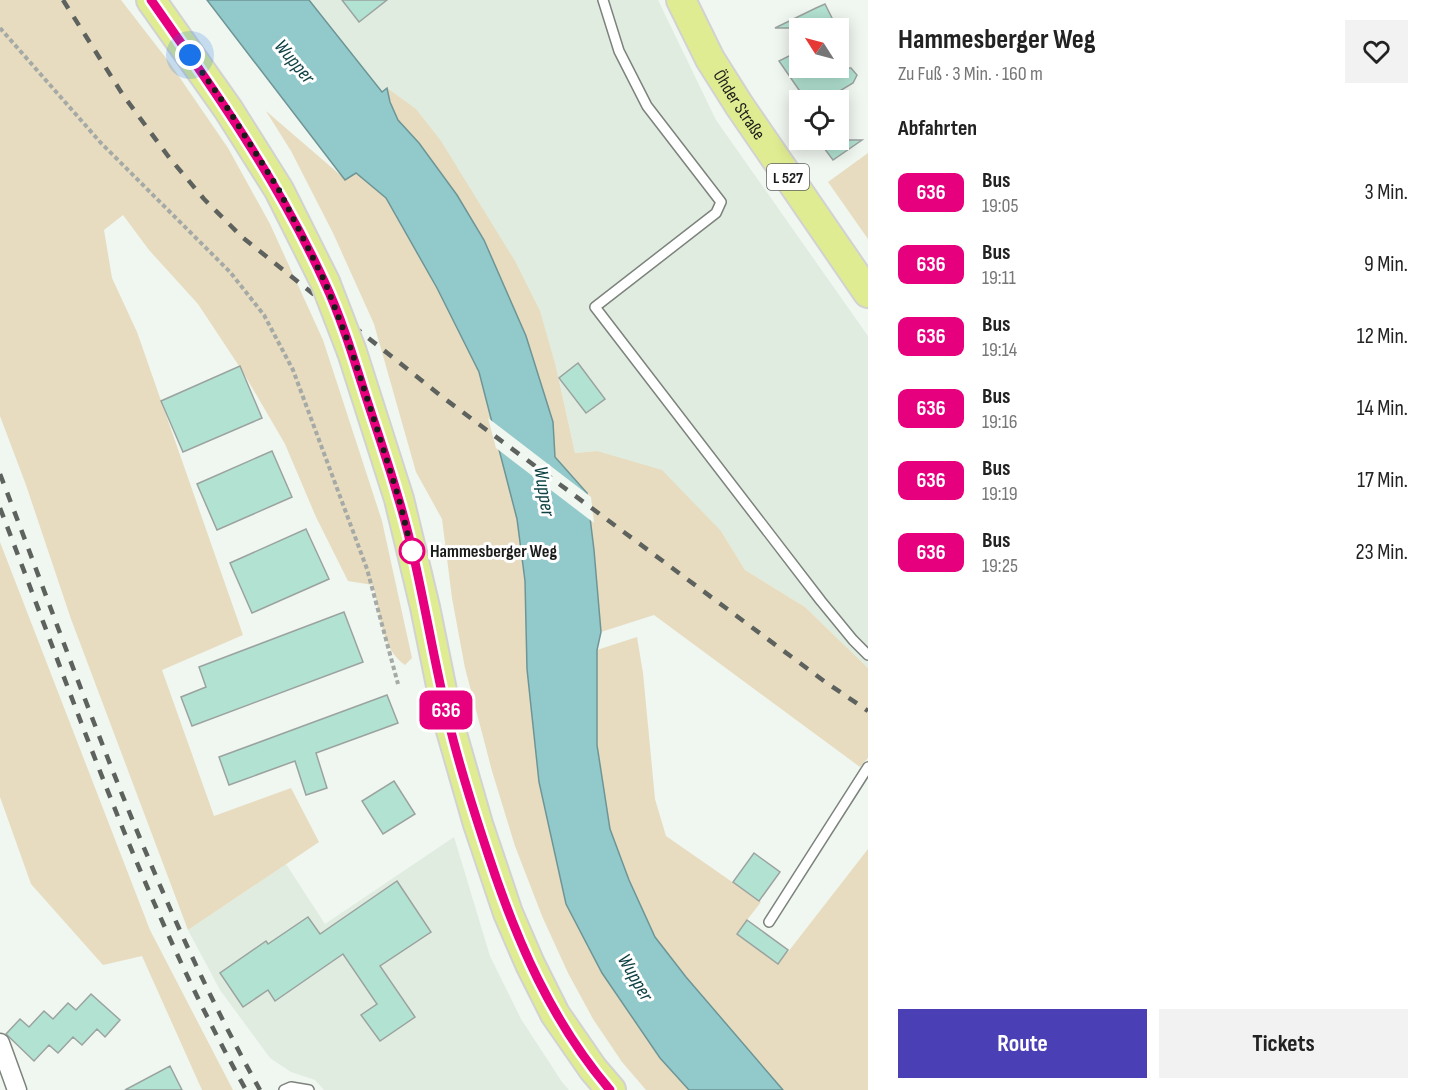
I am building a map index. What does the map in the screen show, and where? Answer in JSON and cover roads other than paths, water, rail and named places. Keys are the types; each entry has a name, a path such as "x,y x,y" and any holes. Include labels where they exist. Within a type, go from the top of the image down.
{"main road":[{"path":"151,0 228,109 279,190 325,282 352,352 399,499 425,607 448,720 478,824 508,914 555,1014 593,1070 610,1090"},
{"name":"Öhder Straße","path":"681,0 710,59 739,105 868,293"}],"street":[{"path":"0,1043 16,1090"}],"lane":[{"path":"603,0 619,51 647,106 721,202 716,213 595,307 818,597 852,640 868,655"},
{"path":"769,922 868,766"},
{"path":"284,1090 291,1087 309,1090"}],"water":[{"name":"Wupper","path":"207,0 309,0 382,92 387,88 398,120 419,143 457,195 484,240 526,336 553,422 555,457 587,493 601,632 597,650 597,745 610,829 629,880 655,937 686,977 783,1090 689,1090 660,1058 602,973 566,904 539,782 527,669 525,581 517,519 479,372 437,288 386,198 356,173 345,180"}],"railway":[{"path":"63,0 123,95 168,156 204,199 242,237 441,396 824,681 868,711"},
{"path":"0,474 119,787 151,864 221,1016 260,1090"},
{"path":"0,508 84,730 143,877 209,1020 246,1090"}],"place":[{"name":"Hammesberger Weg","path":"412,551"}]}
